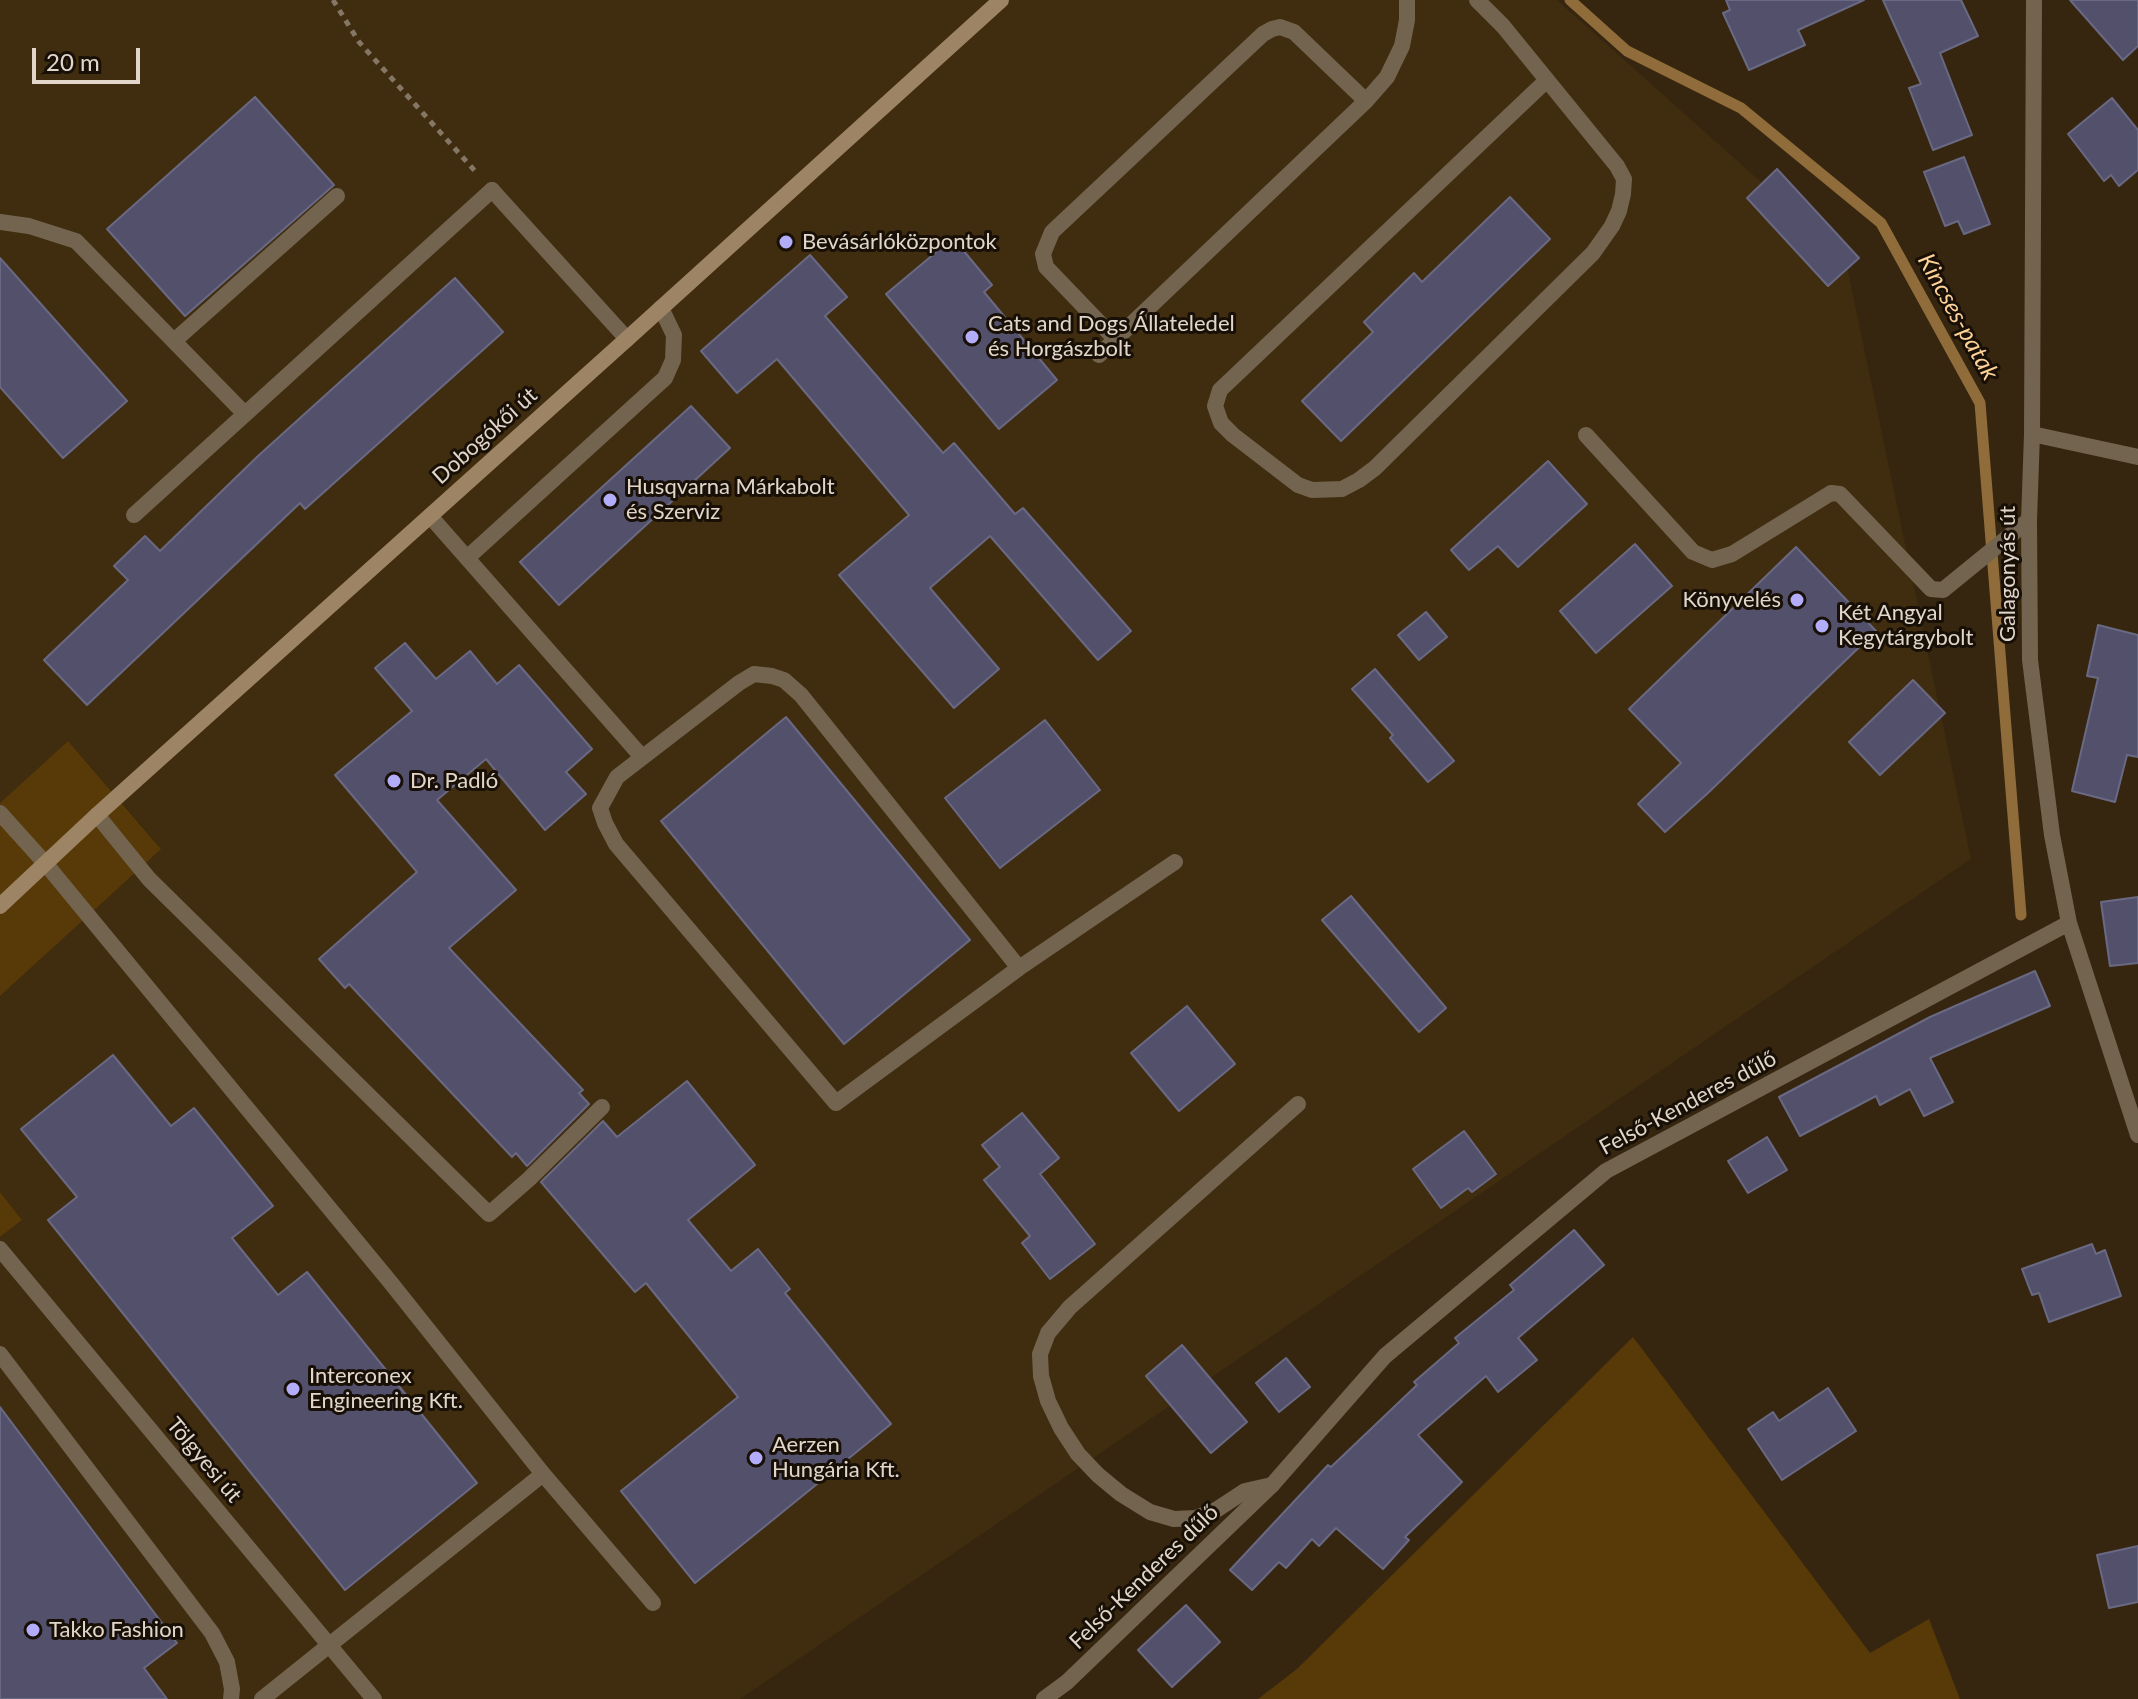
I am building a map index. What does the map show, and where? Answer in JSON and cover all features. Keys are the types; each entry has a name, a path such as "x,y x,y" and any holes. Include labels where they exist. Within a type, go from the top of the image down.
{"main road":[{"name":"Dobogókői út","path":"0,906 1001,0"}],"street":[{"path":"1099,355 1366,101 1387,77 1402,46 1407,0"},
{"path":"1477,0 1503,26 1547,80 1617,166 1624,179 1621,203 1612,226 1593,253 1375,468 1342,489 1312,490 1298,485 1221,423 1215,406 1220,390 1547,80"},
{"name":"Galagonyás út","path":"2034,0 2030,660 2052,835 2069,923 2138,1135"},
{"path":"1116,340 1046,267 1043,254 1052,232 1263,34 1272,29 1280,27 1294,32 1366,101"},
{"path":"134,515 492,190 627,339"},
{"path":"174,341 337,196"},
{"path":"0,222 29,226 76,241 244,413"},
{"path":"467,558 665,378 673,360 674,335 661,308"},
{"path":"2032,434 2138,457"},
{"path":"1586,435 1693,552 1712,560 1732,554 1831,493 1840,494 1931,589 1943,590 2029,520"},
{"path":"430,516 642,757"},
{"path":"1019,968 801,695 784,680 754,674 739,683 617,777 600,808 616,844 836,1103 1019,968 1175,862"},
{"path":"0,813 45,863 391,1283 543,1474 653,1603"},
{"path":"97,815 149,879 489,1214 602,1107"},
{"name":"Felső-Kenderes dűlő","path":"1044,1699 1067,1682 1272,1485 1385,1356 1606,1171 2069,923"},
{"name":"Felső-Kenderes dűlő","path":"1272,1485 1245,1491 1216,1510 1196,1518 1174,1519 1150,1512 1121,1494 1078,1454 1048,1401 1041,1376 1040,1354 1048,1333 1070,1307 1298,1104"},
{"name":"Tölgyesi út","path":"0,1249 374,1699"},
{"path":"0,1354 212,1633 227,1662 231,1699"},
{"path":"262,1699 543,1474"}],"path":[{"path":"333,0 359,42 492,190"}],"shaded area":[{"path":"0,0 1557,0 1845,257 1971,859 740,1699 0,1699 0,1237 22,1220 0,1192 0,996 161,848 68,741 0,803"},
{"path":"68,741 161,849 0,996 0,803"},
{"path":"0,1192 22,1220 0,1237"},
{"path":"1633,1337 1870,1653 1929,1619 1960,1699 1258,1699 1297,1669"}],"building":[{"path":"1726,0 1864,0 1798,30 1805,45 1749,70 1723,13 1730,10"},
{"path":"1883,0 1961,0 1978,36 1940,53 1972,135 1933,150 1909,88 1921,84"},
{"path":"2070,0 2138,0 2138,46 2123,60"},
{"path":"255,97 334,185 185,316 107,229"},
{"path":"2112,98 2138,130 2138,170 2119,186 2111,175 2104,181 2068,134"},
{"path":"1964,157 1990,224 1964,234 1958,221 1945,226 1924,172"},
{"path":"1777,169 1859,258 1828,286 1747,198"},
{"path":"1510,197 1550,239 1341,441 1302,401 1373,332 1364,322 1414,273 1422,282"},
{"name":"Cats and Dogs Állateledel és Horgászbolt","path":"953,238 992,285 984,292 1057,380 999,429 886,294"},
{"path":"810,255 847,297 825,316 943,453 954,443 1015,514 1023,508 1131,631 1098,660 990,536 930,588 999,669 954,708 839,575 909,515 777,359 737,393 701,351"},
{"path":"0,258 127,401 63,458 0,387"},
{"path":"455,278 503,332 305,509 300,503 87,705 44,660 128,580 114,566 145,536 160,551 258,456"},
{"path":"691,406 730,448 559,605 520,562"},
{"path":"1548,461 1587,504 1518,567 1498,546 1469,570 1451,550"},
{"path":"1635,544 1672,586 1596,653 1560,611"},
{"path":"1796,547 1876,631 1665,832 1638,804 1681,763 1629,709"},
{"path":"1426,612 1447,637 1419,660 1398,635"},
{"path":"2098,625 2138,635 2138,757 2127,755 2115,802 2072,791 2098,678 2087,676"},
{"path":"405,643 436,679 470,651 497,684 519,665 592,749 566,772 586,794 545,830 486,759 437,800 516,890 449,948 583,1090 579,1093 589,1104 527,1166 516,1153 512,1157 349,984 345,988 319,959 417,872 335,775 412,711 375,668"},
{"path":"1375,669 1454,761 1428,782 1390,738 1393,735 1352,689"},
{"path":"1913,680 1945,713 1880,775 1849,742"},
{"path":"786,717 970,940 844,1044 661,821"},
{"path":"1045,720 1100,790 1000,868 945,798"},
{"path":"1351,896 1446,1008 1419,1032 1322,920"},
{"path":"2138,897 2138,963 2110,966 2101,902"},
{"path":"2035,971 2050,1006 1930,1058 1953,1102 1924,1116 1910,1089 1880,1105 1876,1096 1800,1136 1779,1097 1930,1017"},
{"path":"1187,1006 1235,1064 1179,1111 1131,1053"},
{"name":"Interconex Engineering Kft.","path":"113,1055 171,1126 194,1108 273,1206 232,1238 278,1295 307,1272 477,1483 345,1590 48,1220 77,1197 21,1129"},
{"path":"687,1081 755,1165 688,1220 731,1271 758,1249 790,1289 785,1293 891,1424 695,1583 621,1491 738,1397 646,1283 635,1292 541,1182 603,1121 617,1137"},
{"path":"1022,1113 1059,1158 1040,1174 1095,1244 1050,1279 1022,1243 1030,1236 984,1180 1000,1167 982,1145"},
{"path":"1464,1131 1496,1174 1472,1192 1468,1188 1441,1208 1413,1169"},
{"path":"1767,1137 1787,1170 1748,1193 1728,1161"},
{"path":"1574,1230 1604,1265 1518,1338 1537,1360 1498,1392 1486,1376 1418,1435 1462,1482 1405,1537 1409,1540 1383,1569 1336,1528 1319,1546 1312,1539 1286,1568 1279,1562 1252,1590 1230,1570 1328,1465 1331,1467 1417,1385 1414,1382 1459,1343 1455,1338 1514,1290 1510,1285"},
{"path":"2092,1244 2096,1254 2105,1250 2121,1296 2049,1322 2039,1293 2032,1295 2022,1269"},
{"path":"1182,1345 1247,1422 1211,1453 1146,1376"},
{"path":"1286,1358 1310,1387 1279,1412 1256,1383"},
{"path":"1828,1388 1856,1431 1782,1480 1748,1429 1773,1412 1779,1421"},
{"path":"0,1407 177,1643 144,1668 167,1699 0,1699"},
{"path":"2138,1546 2138,1602 2109,1608 2097,1555"},
{"path":"1186,1605 1220,1642 1172,1687 1138,1650"}],"waterway":[{"name":"Kincses-patak","path":"1570,0 1627,51 1741,108 1881,223 1980,403 2021,915"}],"place":[{"name":"Bevásárlóközpontok","path":"786,242"},
{"name":"Cats and Dogs Állateledel és Horgászbolt","path":"972,337"},
{"name":"Husqvarna Márkabolt és Szerviz","path":"610,500"},
{"name":"Könyvelés","path":"1797,600"},
{"name":"Két Angyal Kegytárgybolt","path":"1822,626"},
{"name":"Dr. Padló","path":"394,781"},
{"name":"Interconex Engineering Kft.","path":"293,1389"},
{"name":"Aerzen Hungária Kft.","path":"756,1458"},
{"name":"Takko Fashion","path":"33,1630"}]}
